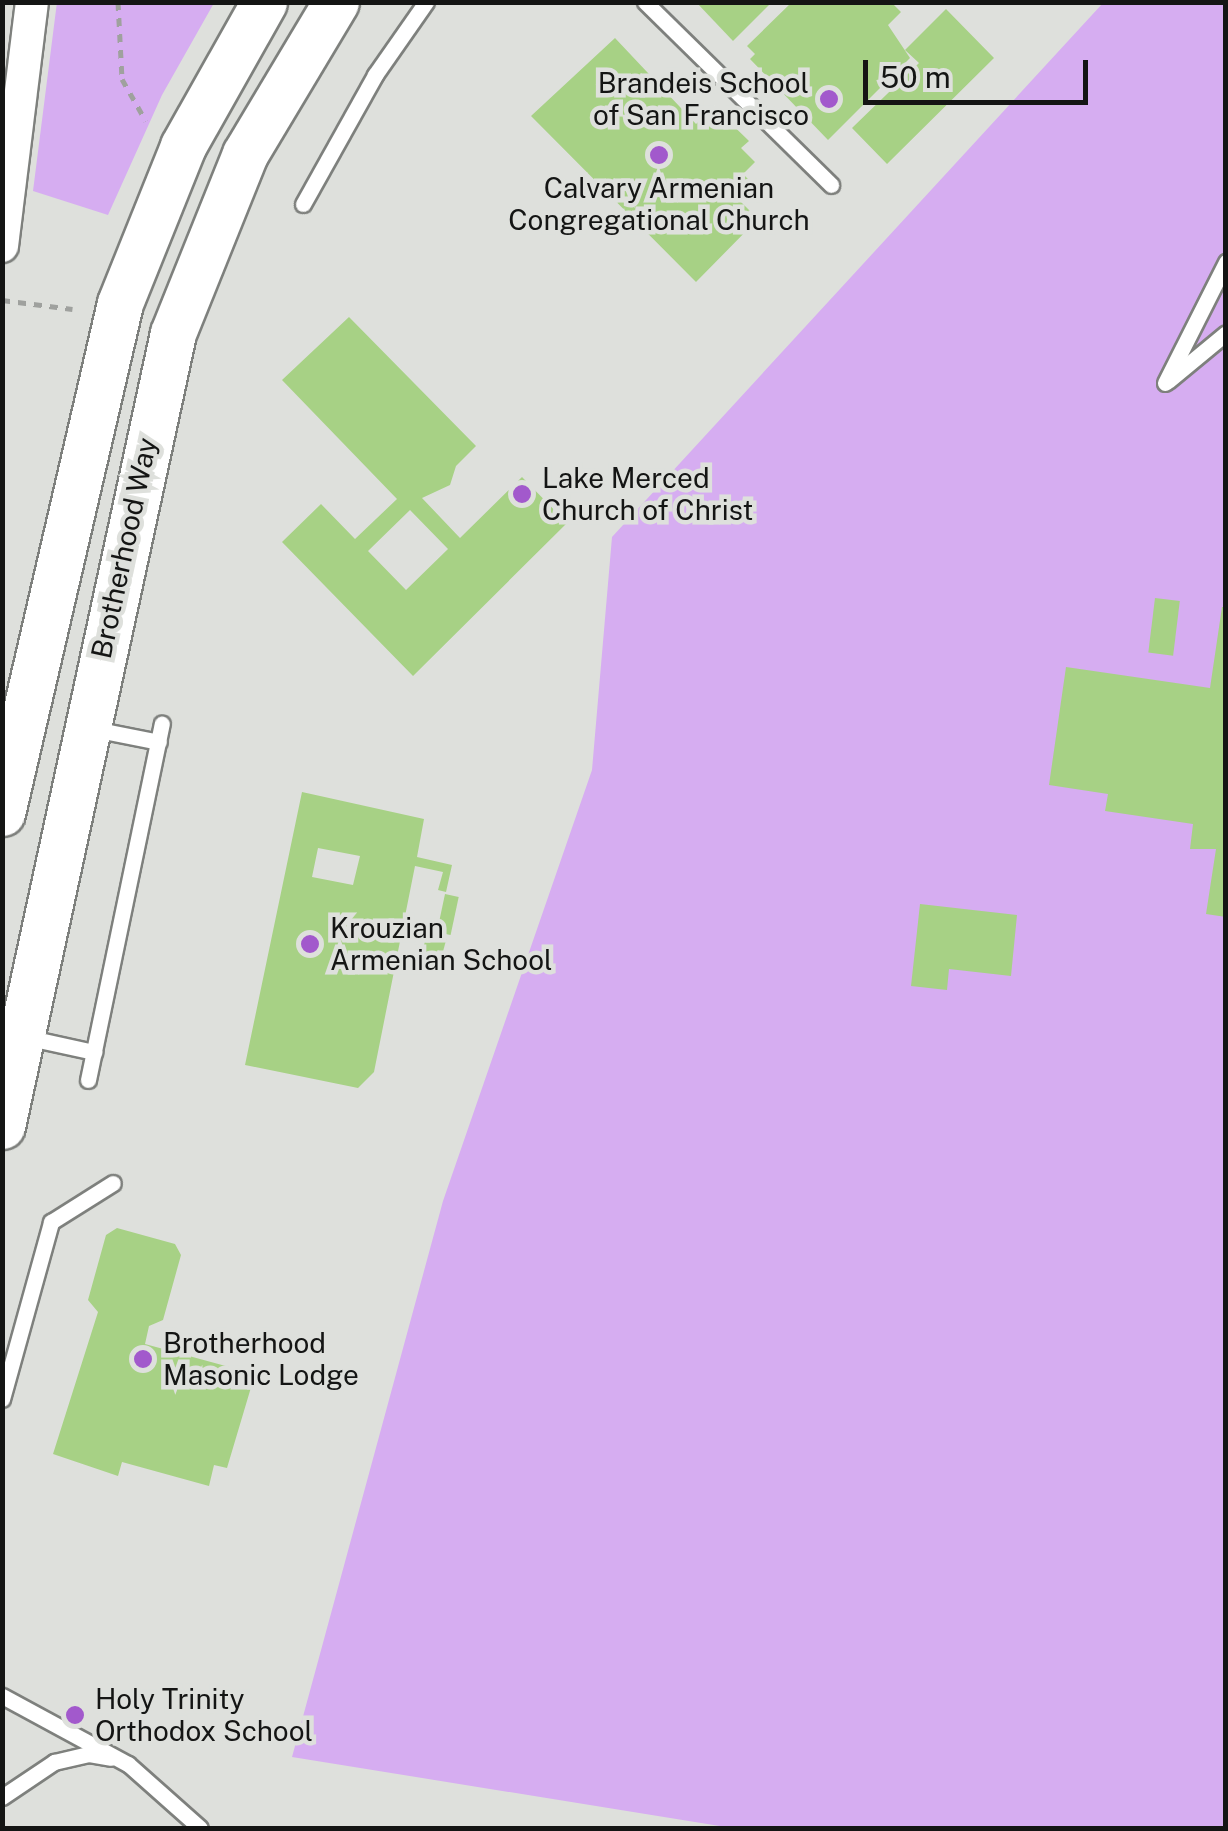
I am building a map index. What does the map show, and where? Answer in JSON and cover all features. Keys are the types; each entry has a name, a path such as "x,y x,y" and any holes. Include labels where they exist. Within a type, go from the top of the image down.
{"main road":[{"path":"2,813 116,318 183,146 264,2"},
{"name":"Brotherhood Way","path":"2,1126 156,398 194,272 253,140 336,2"}],"street":[{"path":"2,246 32,2"}],"lane":[{"path":"303,204 376,75 426,2"},
{"path":"645,2 831,185"},
{"path":"1226,262 1165,383 1226,333"},
{"path":"88,1080 162,724"},
{"path":"86,728 159,742"},
{"path":"22,1037 94,1052"},
{"path":"2,1399 51,1222 112,1183"},
{"path":"2,1696 128,1764 200,1828"},
{"path":"2,1796 72,1756 128,1764"}],"path":[{"path":"118,2 122,79 146,121"},
{"path":"2,300 72,309"}],"shaded area":[{"path":"57,2 214,3 162,95 108,215 33,191"},
{"path":"1103,3 1225,3 1225,1828 732,1828 292,1757 443,1201 592,770 612,537"}],"building":[{"name":"Brandeis School of San Francisco","path":"696,2 772,2 733,41"},
{"name":"Brandeis School of San Francisco","path":"792,2 891,2 901,12 888,25 910,58 828,140 750,59 755,54 747,46"},
{"path":"946,9 994,58 887,164 852,128 919,63 905,50"},
{"name":"Calvary Armenian Congregational Church","path":"615,38 696,124 714,107 749,141 741,148 755,162 743,174 750,181 735,196 758,219 696,282 531,116"},
{"name":"Lake Merced Church of Christ","path":"349,317 476,446 456,466 450,485 422,498 460,538 522,477 567,523 413,676 282,542 321,504 355,539 397,499 282,380","holes":["410,510 448,549 406,590 368,551"]},
{"path":"1155,598 1180,601 1173,656 1148,653"},
{"path":"1222,607 1226,607 1226,917 1206,914 1216,849 1190,849 1193,824 1105,811 1108,794 1049,785 1066,667 1210,688"},
{"path":"302,792 424,819 417,857 452,865 446,892 438,890 443,872 415,866 374,1072 358,1088 245,1065","holes":["318,848 360,856 353,885 312,877"]},
{"path":"445,894 459,897 451,935 437,932"},
{"path":"920,904 1017,915 1011,976 949,969 947,990 911,986"},
{"path":"427,934 446,939 441,958 422,953"},
{"name":"Brotherhood Masonic Lodge","path":"117,1228 175,1244 181,1255 163,1320 149,1326 145,1344 255,1374 227,1468 214,1465 209,1486 122,1462 118,1476 53,1454 98,1312 88,1300 106,1235"}],"place":[{"name":"Brandeis School of San Francisco","path":"829,99"},
{"name":"Calvary Armenian Congregational Church","path":"659,155"},
{"name":"Lake Merced Church of Christ","path":"522,494"},
{"name":"Krouzian Armenian School","path":"310,944"},
{"name":"Brotherhood Masonic Lodge","path":"143,1359"},
{"name":"Holy Trinity Orthodox School","path":"75,1715"}]}
